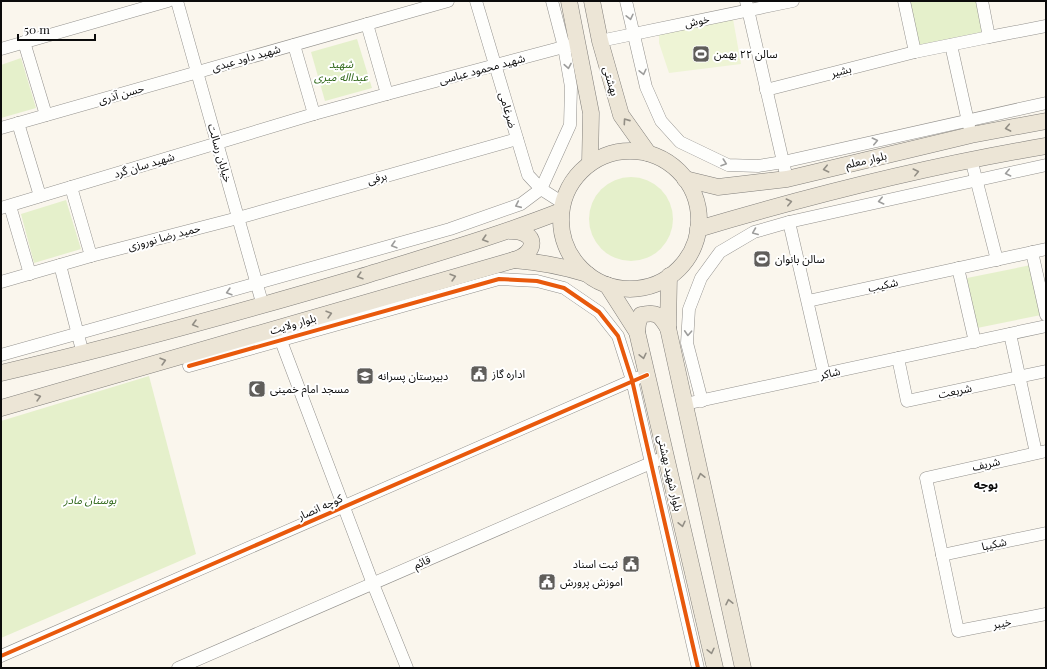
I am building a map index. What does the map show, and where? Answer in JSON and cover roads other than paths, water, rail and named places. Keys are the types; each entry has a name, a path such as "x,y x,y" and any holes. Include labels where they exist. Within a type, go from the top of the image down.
{"main road":[{"path":"569,1 571,45 591,114 590,163"},
{"name":"بهشتی","path":"592,1 600,41 621,114 648,153"},
{"name":"بلوار معلم","path":"685,179 718,187 787,179 969,127 1046,121"},
{"path":"698,229 783,204 971,159 1046,146"},
{"path":"632,151 648,153 662,159 675,168 692,190 697,203 698,229 693,247 683,264 669,276 652,285 637,288 622,288 607,285 587,274 571,256 562,234 562,207 568,188 577,174 590,163 603,156 618,152 632,151"},
{"path":"1,373 83,354 263,306 511,231 562,207"},
{"path":"511,231 522,231 529,235 532,243 530,252 523,257 514,260"},
{"name":"بلوار ولایت","path":"1,408 278,334 514,260 555,264 587,274"},
{"path":"669,276 668,328 743,668"},
{"name":"بلوار شهید بهشتی","path":"607,285 638,332 640,377 659,459 715,668"},
{"path":"638,332 638,323 641,315 651,313 661,317 668,328"}],"street":[{"path":"1,49 168,1"},
{"name":"خیابان رسالت","path":"177,1 263,306"},
{"name":"شهید داود عبدی","path":"197,72 448,1"},
{"name":"ضرغامی","path":"476,1 528,175 541,189 562,207"},
{"path":"1,355 257,285 458,226 522,204 541,189 570,125 571,45 552,1"},
{"path":"626,1 646,87 662,121 680,142 728,165 758,166 969,127 1046,103"},
{"name":"خوش","path":"600,41 747,6 793,1"},
{"path":"904,1 915,52"},
{"path":"982,1 989,37 1046,26"},
{"path":"747,6 787,179"},
{"path":"367,24 387,94"},
{"name":"بشیر","path":"766,90 915,52 989,37"},
{"path":"24,42 46,115"},
{"path":"217,143 314,114 294,44"},
{"name":"شهید محمود عباسی","path":"314,114 571,45"},
{"path":"951,45 969,127"},
{"name":"حسن آذری","path":"1,128 197,72"},
{"path":"18,123 40,196"},
{"name":"برفی","path":"238,218 517,138"},
{"name":"شهید سان گرد","path":"5,207 217,143"},
{"path":"971,159 997,260"},
{"path":"702,401 687,343 689,309 701,278 720,252 754,232 790,222 1046,165"},
{"path":"71,187 91,256"},
{"path":"1,282 30,274 5,207"},
{"name":"حمید رضا نوروزی","path":"30,274 91,256 238,218"},
{"path":"790,222 824,374"},
{"path":"1046,249 1032,252 1046,315"},
{"name":"شکیب","path":"808,302 1032,252"},
{"path":"60,265 83,354"},
{"path":"958,268 975,342"},
{"path":"189,366 278,334 499,279 537,281 564,288 599,312 618,336 640,377"},
{"name":"شاکر","path":"685,404 1046,326"},
{"path":"278,334 373,584 407,668"},
{"path":"1010,334 1019,377 1041,452"},
{"name":"شریعت","path":"898,358 907,401 1046,371"},
{"name":"کوچه انصار","path":"1,656 640,377"},
{"name":"شریف","path":"942,555 926,478 1041,452"},
{"path":"659,459 698,668"},
{"name":"قائم","path":"178,668 659,459"},
{"name":"شکیبا","path":"942,555 1045,537"},
{"name":"خیبر","path":"942,555 958,631 1046,614"}],"place":[{"name":"سالن ۲۲ بهمن","path":"701,54"},
{"name":"سالن بانوان","path":"762,259"},
{"name":"اداره گاز","path":"479,374"},
{"name":"دبیرستان پسرانه","path":"365,376"},
{"name":"مسجد امام خمینی","path":"257,389"},
{"name":"ثبت اسناد","path":"631,564"},
{"name":"اموزش پرورش","path":"547,582"}],"district":[{"name":"بوجه","path":"986,485"}],"park label":[{"name":"شهید عبدااله میری","path":"341,70"},
{"name":"بوستان مادر","path":"90,500"}]}
